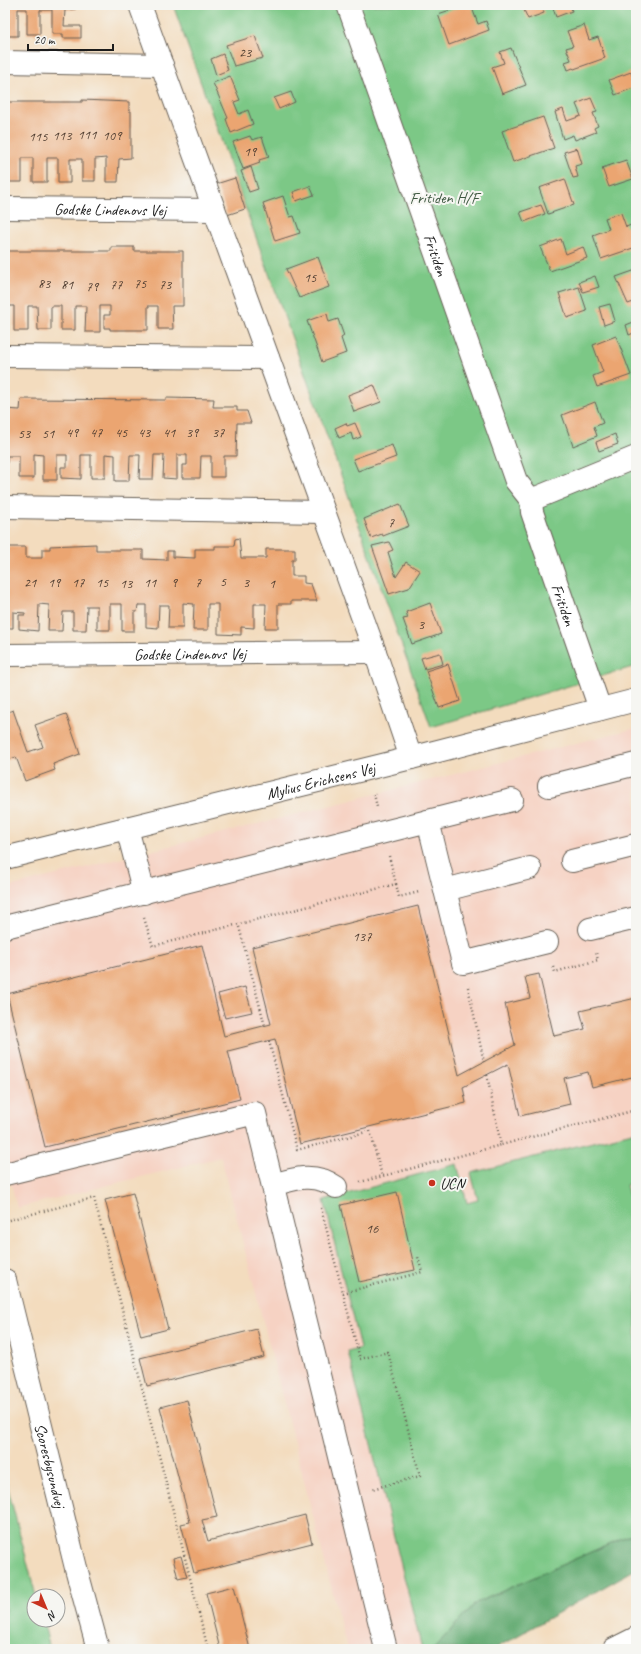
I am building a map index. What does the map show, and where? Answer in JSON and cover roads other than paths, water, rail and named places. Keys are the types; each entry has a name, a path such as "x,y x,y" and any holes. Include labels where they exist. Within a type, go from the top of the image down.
{"street":[{"path":"140,5 375,652 411,758"},
{"name":"Fritiden","path":"348,5 516,482 531,500 532,512 600,709"},
{"path":"5,62 162,65"},
{"name":"Godske Lindenovs Vej","path":"5,208 214,210"},
{"path":"5,356 268,358"},
{"path":"531,500 636,457"},
{"path":"5,507 324,512"},
{"name":"Godske Lindenovs Vej","path":"5,655 375,652"},
{"name":"Mylius Erichsens Vej","path":"5,858 368,769 636,700"},
{"path":"549,786 636,764"},
{"path":"5,927 512,800"},
{"path":"428,821 463,963 546,942"},
{"path":"127,828 141,893"},
{"path":"572,861 636,845"},
{"path":"444,888 530,868"},
{"path":"590,929 636,918"},
{"path":"5,1174 255,1113 386,1649"},
{"path":"273,1185 300,1177 327,1180 336,1187"},
{"name":"Scoresbysundvej","path":"5,1280 76,1568 98,1649"},
{"path":"614,1649 636,1638"}],"place":[{"name":"UCN","path":"432,1183"}],"park label":[{"name":"Fritiden H/F","path":"444,197"}]}
